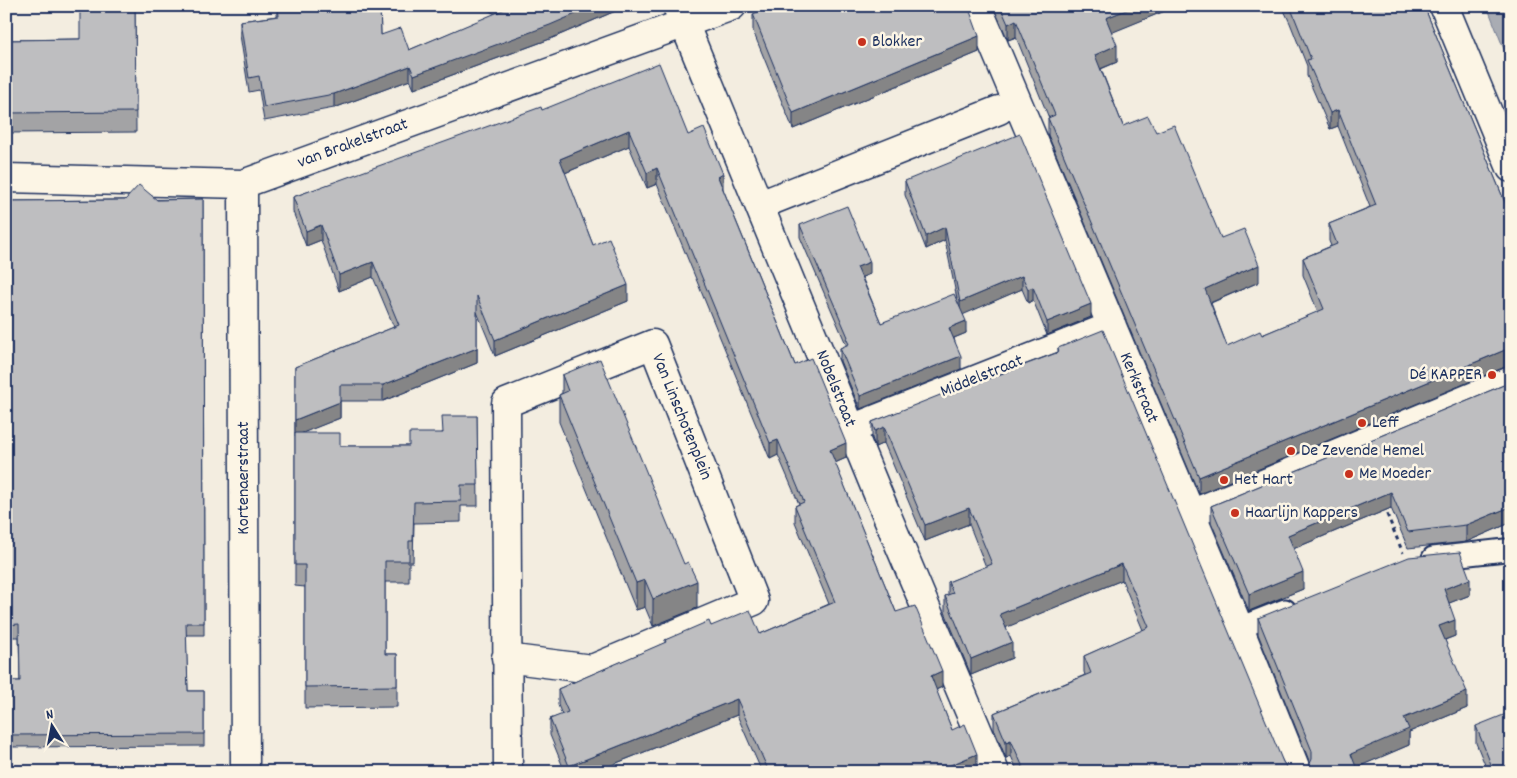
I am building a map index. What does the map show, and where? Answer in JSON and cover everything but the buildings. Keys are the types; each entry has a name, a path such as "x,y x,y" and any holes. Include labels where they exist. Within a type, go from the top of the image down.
{"street":[{"name":"van Brakelstraat","path":"6,178 243,184 682,16 732,6"},
{"name":"Kerkstraat","path":"977,6 1239,628 1296,772"},
{"path":"1444,6 1511,168"},
{"name":"Nobelstraat","path":"682,16 851,429 995,772"},
{"path":"760,205 999,110"},
{"name":"Kortenaerstraat","path":"243,184 245,772"},
{"name":"Middelstraat","path":"851,429 1112,326"},
{"name":"Van Linschotenplein","path":"506,658 592,669 754,601 653,344 506,403 506,658 508,772"},
{"path":"1191,514 1511,380"}],"lane":[{"path":"1406,561 1506,550"},
{"path":"1239,628 1300,603"}],"path":[{"path":"1380,498 1406,561"}],"shaded area":[{"path":"1487,6 1511,6 1511,67"}],"place":[{"name":"Blokker","path":"862,42"},
{"name":"Dé KAPPER","path":"1492,375"},
{"name":"Leff","path":"1362,423"},
{"name":"De Zevende Hemel","path":"1291,451"},
{"name":"Me Moeder","path":"1349,474"},
{"name":"Het Hart","path":"1224,480"},
{"name":"Haarlijn Kappers","path":"1235,513"}]}
